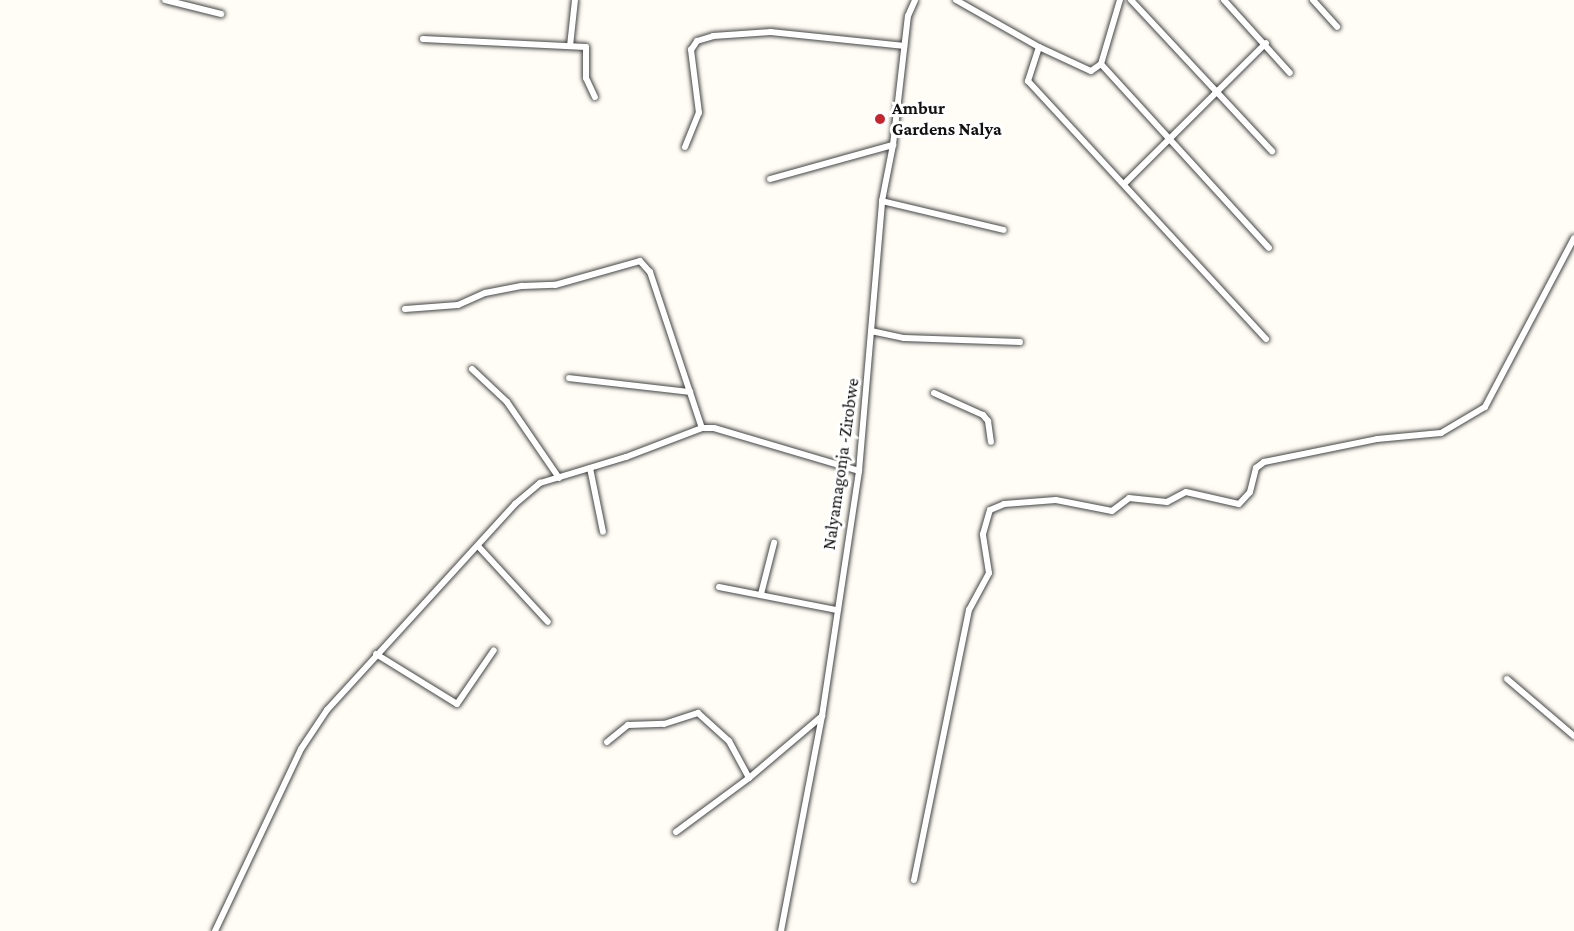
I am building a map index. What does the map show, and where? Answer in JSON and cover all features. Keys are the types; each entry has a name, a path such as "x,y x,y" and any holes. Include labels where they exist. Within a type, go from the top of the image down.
{"street":[{"path":"165,0 221,14"},
{"path":"570,46 575,0"},
{"name":"Nalyamagonja -Zirobwe","path":"781,931 822,716 836,610 859,471 882,201 893,145 904,46 915,0"},
{"path":"956,0 1039,47 1087,70 1101,64"},
{"path":"1101,64 1120,0"},
{"path":"1131,0 1272,151"},
{"path":"1224,0 1266,43 1290,73"},
{"path":"1313,0 1337,27"},
{"path":"685,147 699,113 691,50 697,41 713,36 771,32 904,46"},
{"path":"423,39 570,46 588,49 586,78 595,97"},
{"path":"1124,184 1266,43"},
{"path":"1039,47 1028,81 1266,339"},
{"path":"1101,64 1269,248"},
{"path":"770,179 893,145"},
{"path":"882,201 1004,230"},
{"path":"914,880 969,610 989,573 983,534 990,510 1004,504 1056,500 1112,511 1129,498 1167,502 1186,492 1239,504 1250,492 1256,468 1264,462 1377,439 1441,433 1485,407 1574,238"},
{"path":"405,309 458,305 485,293 522,286 555,285 640,261 650,272 702,428"},
{"path":"871,331 904,338 1020,342"},
{"path":"472,369 507,402 559,478"},
{"path":"569,378 690,392"},
{"path":"934,393 983,415 988,421 991,442"},
{"path":"215,931 301,749 327,710 376,654 540,483 590,468 702,428 766,441 859,471"},
{"path":"590,468 603,532"},
{"path":"761,594 774,543"},
{"path":"478,546 548,622"},
{"path":"719,587 836,610"},
{"path":"376,654 457,704 494,650"},
{"path":"1507,679 1574,736"},
{"path":"606,742 628,725 664,724 698,713 729,741 749,778"},
{"path":"676,832 749,778 822,716"}],"place":[{"name":"Ambur Gardens Nalya","path":"880,119"}]}
